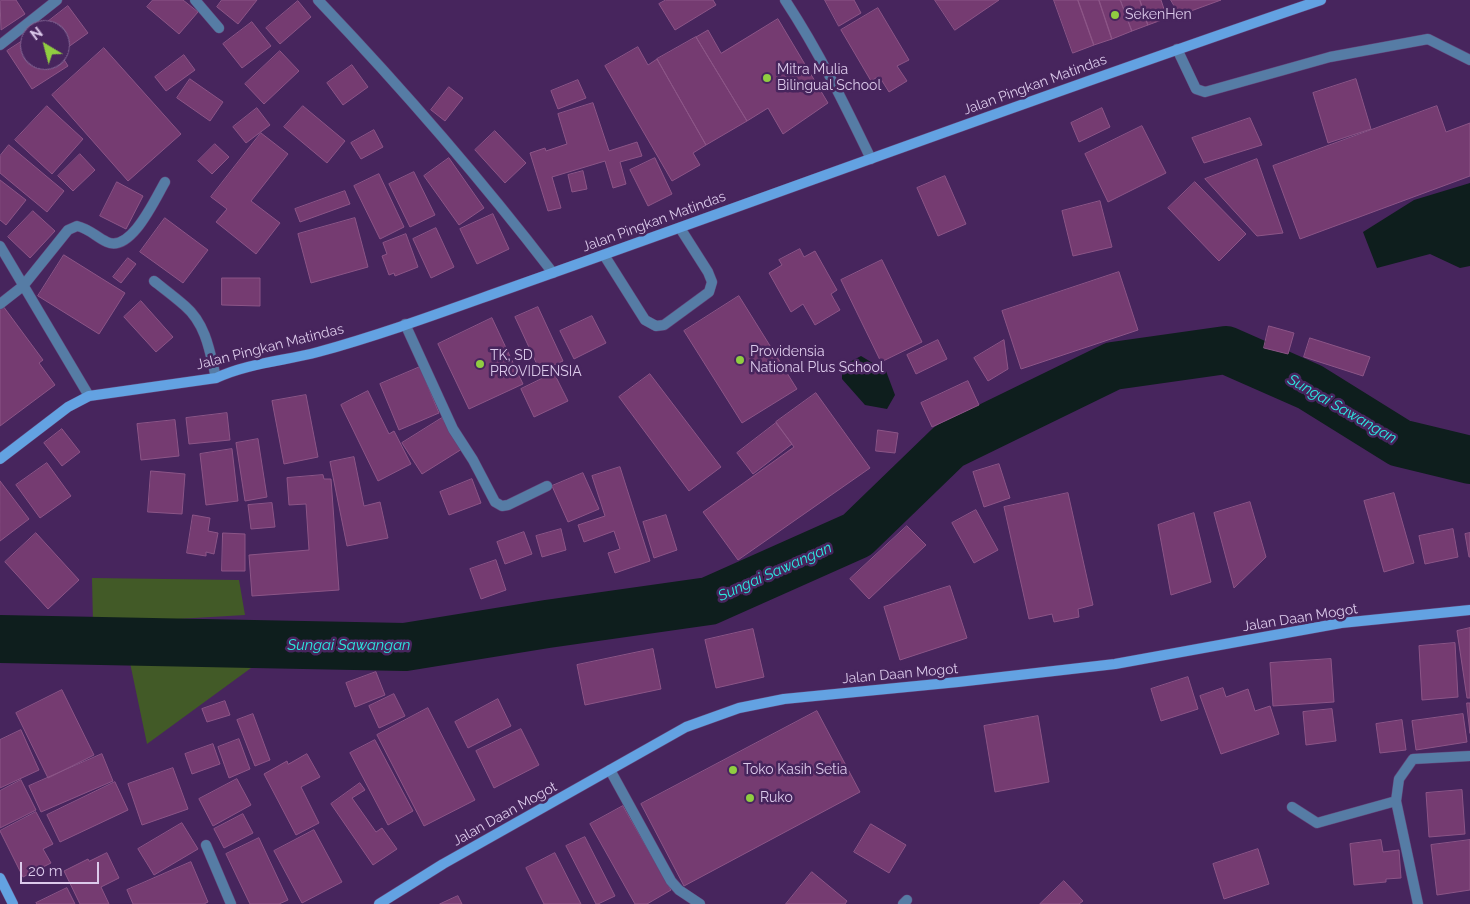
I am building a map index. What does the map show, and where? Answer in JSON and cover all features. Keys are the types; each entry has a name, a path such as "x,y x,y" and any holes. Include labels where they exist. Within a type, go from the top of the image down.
{"street":[{"path":"0,45 57,0"},
{"path":"195,0 219,28"},
{"path":"318,0 360,44 502,206 553,273"},
{"path":"785,0 843,101 871,159"},
{"name":"Jalan Pingkan Matindas","path":"0,459 68,407 88,396 216,378 235,369 317,352 405,324 680,228 1177,49 1320,0"},
{"path":"1177,49 1196,89 1204,92 1330,57 1428,39 1470,60"},
{"path":"0,304 23,286 68,230 77,226 88,229 108,243 118,244 129,238 137,229 165,182"},
{"path":"604,255 646,320 656,326 664,325 709,292 712,282 708,272 680,228"},
{"path":"0,246 88,396"},
{"path":"154,281 187,307 196,319 209,346 216,378"},
{"path":"405,324 453,429 496,502 502,506 547,486"},
{"name":"Jalan Daan Mogot","path":"379,904 443,864 686,727 739,708 784,698 958,682 1115,664 1341,623 1470,610"},
{"path":"1418,904 1396,801 1399,779 1413,759 1470,756"},
{"path":"610,770 671,881 679,890 699,904"},
{"path":"1292,807 1316,823 1396,801"},
{"path":"206,846 231,904"},
{"path":"0,878 13,904"}],"green space":[{"path":"92,578 239,580 245,615 93,624"},
{"path":"129,658 262,660 147,744"}],"shaded area":[{"path":"1470,183 1470,266 1460,268 1430,254 1377,268 1363,232 1414,200"},
{"path":"861,356 886,371 895,395 887,409 865,405 842,379 842,366"}],"building":[{"path":"16,0 25,14 1,30 0,1"},
{"path":"153,0 183,0 198,12 179,34 147,7"},
{"path":"222,0 257,0 238,24 217,7"},
{"path":"666,0 713,0 716,5 675,30 659,4"},
{"path":"825,0 854,0 861,13 839,26"},
{"path":"935,0 999,0 955,30"},
{"path":"1054,0 1078,0 1094,45 1073,53"},
{"path":"1078,0 1099,0 1112,39 1094,45"},
{"name":"SekenHen","path":"1099,0 1120,0 1132,31 1112,39"},
{"path":"1121,0 1140,0 1148,25 1132,31"},
{"path":"1140,0 1161,0 1167,18 1148,25"},
{"path":"1171,0 1221,0 1180,15"},
{"path":"298,1 311,17 280,44 266,28"},
{"path":"68,6 88,33 70,46 70,20 50,20"},
{"path":"878,8 909,60 897,66 907,81 889,92 879,76 871,81 841,30"},
{"name":"Mitra Mulia Bilingual School","path":"778,19 828,103 783,134 768,108 747,121 696,37 708,30 721,53"},
{"path":"252,22 271,46 242,68 223,44"},
{"path":"696,37 747,121 706,145 657,59"},
{"path":"20,43 20,70 62,70 32,89 7,51"},
{"path":"638,47 648,65 657,59 706,145 693,153 700,165 672,181 605,66"},
{"path":"104,48 181,134 128,181 52,95"},
{"path":"280,51 299,71 264,104 245,84"},
{"path":"184,55 195,70 166,91 155,77"},
{"path":"352,65 368,87 343,105 327,83"},
{"path":"190,79 223,102 210,121 177,98"},
{"path":"1356,79 1371,129 1328,143 1313,93"},
{"path":"578,80 586,98 558,109 551,91"},
{"path":"449,87 463,98 445,121 431,110"},
{"path":"593,103 609,151 637,142 642,156 620,162 626,184 613,188 605,161 552,177 561,208 548,211 530,153 545,148 546,151 567,144 558,114"},
{"path":"47,106 83,139 52,174 15,140"},
{"path":"303,106 345,141 327,163 284,127"},
{"path":"1437,106 1446,132 1470,123 1470,176 1300,239 1273,166"},
{"path":"257,108 270,125 246,143 233,127"},
{"path":"1102,108 1110,127 1079,142 1071,123"},
{"path":"1250,118 1262,145 1204,163 1192,138"},
{"path":"1142,126 1166,173 1108,202 1085,154"},
{"path":"374,130 383,147 361,159 351,143"},
{"path":"495,131 526,163 505,183 475,150"},
{"path":"261,133 288,154 251,201 280,223 256,254 216,222 227,209 211,197"},
{"path":"215,144 229,157 212,174 198,161"},
{"path":"9,145 64,191 47,212 0,173 0,156"},
{"path":"80,154 95,170 73,191 58,176"},
{"path":"449,158 484,208 459,225 424,176"},
{"path":"655,158 672,194 648,206 630,170"},
{"path":"1257,159 1283,233 1257,236 1205,179"},
{"path":"583,171 587,189 572,192 568,175"},
{"path":"414,172 435,215 410,227 389,184"},
{"path":"379,174 404,227 380,239 354,186"},
{"path":"945,176 966,224 938,236 917,188"},
{"path":"0,180 26,200 6,225 0,220"},
{"path":"117,182 143,196 126,229 100,216"},
{"path":"1195,182 1246,234 1219,261 1168,208"},
{"path":"345,191 350,204 300,222 295,209"},
{"path":"1100,201 1112,247 1073,256 1062,211"},
{"path":"33,211 55,231 30,258 8,237"},
{"path":"493,214 509,249 477,264 460,229"},
{"path":"165,218 208,250 183,283 140,252"},
{"path":"355,218 368,267 311,283 298,234"},
{"path":"436,228 454,267 431,278 413,239"},
{"path":"406,234 418,267 395,276 394,273 389,275 382,256 387,254 383,243"},
{"path":"800,249 804,257 815,251 837,290 831,294 840,310 815,325 803,304 791,312 769,273 782,265 779,260"},
{"path":"64,255 125,293 99,334 38,296"},
{"path":"128,258 136,264 121,283 113,277"},
{"path":"882,260 922,342 881,362 841,280"},
{"path":"1119,272 1138,330 1021,369 1002,311"},
{"path":"222,278 260,278 260,306 222,305"},
{"name":"Providensia National Plus School","path":"739,296 797,389 742,423 684,331"},
{"path":"141,301 173,337 156,352 124,317"},
{"path":"3,306 43,360 39,363 55,385 0,426 0,308"},
{"path":"538,307 563,361 540,371 515,317"},
{"path":"592,316 606,343 574,359 560,331"},
{"name":"TK, SD PROVIDENSIA","path":"492,318 523,384 469,409 438,344"},
{"path":"1269,326 1294,333 1288,354 1264,348"},
{"path":"1310,338 1370,357 1363,376 1304,357"},
{"path":"938,340 947,359 916,374 907,355"},
{"path":"1004,340 1008,369 988,381 974,358"},
{"path":"420,367 439,413 399,430 380,384"},
{"path":"554,373 568,401 534,417 521,389"},
{"path":"650,374 721,467 689,491 619,397"},
{"path":"968,381 979,405 932,427 921,403"},
{"path":"368,391 389,434 394,431 411,464 378,481 341,405"},
{"path":"816,393 870,468 738,560 703,512 794,447 776,422"},
{"path":"306,395 318,457 284,464 272,401"},
{"path":"227,413 230,440 189,444 186,418"},
{"path":"442,418 462,449 422,474 402,443"},
{"path":"175,420 179,456 141,460 137,424"},
{"path":"776,423 792,444 753,474 737,453"},
{"path":"62,429 80,452 62,466 44,443"},
{"path":"878,430 898,433 895,453 876,451"},
{"path":"258,439 267,497 245,501 236,443"},
{"path":"232,449 238,501 206,505 200,454"},
{"path":"354,457 364,506 380,502 388,538 347,546 330,462"},
{"path":"47,463 71,496 40,518 16,485"},
{"path":"999,464 1010,498 984,507 973,472"},
{"path":"620,467 650,561 615,573 608,553 620,549 614,531 584,542 578,525 605,516 592,476"},
{"path":"151,471 185,474 182,514 148,512"},
{"path":"583,473 599,509 568,522 552,486"},
{"path":"323,475 324,479 331,479 339,590 252,596 249,555 309,550 306,504 289,505 287,478"},
{"path":"472,479 481,503 449,515 440,492"},
{"path":"0,481 29,519 0,541"},
{"path":"1068,493 1093,605 1078,609 1079,617 1054,622 1052,614 1029,619 1004,507"},
{"path":"1394,493 1414,563 1384,572 1364,501"},
{"path":"1250,502 1266,557 1234,588 1214,513"},
{"path":"272,503 275,527 251,529 248,505"},
{"path":"976,510 998,550 974,563 952,523"},
{"path":"1194,513 1211,582 1171,595 1158,525"},
{"path":"193,515 210,518 208,531 218,533 214,554 206,552 206,556 187,553"},
{"path":"666,515 677,550 654,558 643,522"},
{"path":"907,526 926,545 869,599 850,579"},
{"path":"561,529 566,550 542,557 536,536"},
{"path":"1453,529 1458,557 1425,564 1419,536"},
{"path":"524,532 532,554 505,564 497,542"},
{"path":"36,533 79,580 48,609 5,562"},
{"path":"223,533 245,534 245,571 222,571"},
{"path":"1470,533 1470,557 1469,557 1465,534"},
{"path":"496,560 506,590 481,599 470,569"},
{"path":"950,586 967,638 900,660 884,607"},
{"path":"1470,628 1470,698 1467,698 1457,631"},
{"path":"753,629 764,677 716,688 705,640"},
{"path":"1455,643 1458,697 1422,700 1419,646"},
{"path":"653,649 661,689 585,705 577,665"},
{"path":"1331,659 1334,702 1273,706 1270,663"},
{"path":"376,672 385,695 355,707 346,683"},
{"path":"1188,677 1198,709 1161,721 1151,689"},
{"path":"1223,688 1226,697 1248,689 1255,711 1270,706 1279,734 1221,754 1200,696"},
{"path":"62,690 94,755 48,778 16,713"},
{"path":"394,694 405,716 379,728 369,706"},
{"path":"498,699 511,726 468,748 455,722"},
{"path":"225,701 230,715 207,722 202,709"},
{"path":"1467,703 1470,703 1470,733"},
{"path":"428,708 475,800 424,826 377,735"},
{"path":"1332,709 1336,741 1306,745 1303,712"},
{"name":"Ruko","path":"817,711 860,792 684,886 641,804"},
{"path":"253,714 270,760 255,766 237,720"},
{"path":"1463,714 1467,742 1416,750 1412,721"},
{"path":"1038,716 1049,782 995,792 984,726"},
{"path":"1402,720 1406,750 1380,753 1376,724"},
{"path":"521,729 539,765 494,788 476,751"},
{"path":"21,730 39,770 0,788 0,740"},
{"path":"239,739 250,769 229,778 218,747"},
{"path":"375,740 413,811 388,825 350,753"},
{"path":"213,744 220,764 192,774 185,754"},
{"path":"102,754 113,781 41,812 29,786"},
{"path":"307,754 320,777 301,787 319,823 296,835 264,774 287,761 288,764"},
{"path":"173,768 188,809 142,825 128,784"},
{"path":"237,779 251,805 213,826 199,799"},
{"path":"21,780 36,810 0,828 0,791"},
{"path":"115,782 128,810 60,842 47,815"},
{"path":"360,783 365,790 352,798 376,832 382,828 397,849 373,865 331,804"},
{"path":"1462,790 1465,834 1429,837 1426,793"},
{"path":"623,806 671,890 647,904 635,904 590,824"},
{"path":"36,812 53,844 43,849 51,863 23,877 0,831"},
{"path":"243,814 253,833 224,848 214,829"},
{"path":"182,823 198,849 154,875 138,849"},
{"path":"871,824 906,845 889,873 854,852"},
{"path":"314,830 342,882 302,903 274,851"},
{"path":"585,837 615,896 598,904 596,904 566,846"},
{"path":"259,838 288,900 279,904 250,904 226,854"},
{"path":"1381,840 1383,852 1399,850 1401,878 1386,879 1386,882 1354,885 1350,844"},
{"path":"1470,840 1470,890 1437,895 1431,845"},
{"path":"1258,849 1269,884 1224,899 1213,864"},
{"path":"107,853 119,878 101,887 109,904 80,904 64,871 88,859 89,861"},
{"path":"555,853 581,904 544,904 526,868"},
{"path":"191,862 208,902 204,904 133,904 127,890"},
{"path":"812,872 847,901 845,904 786,904"},
{"path":"1064,881 1083,901 1079,904 1040,904"},
{"path":"67,888 75,904 36,903"},
{"path":"458,896 462,904 440,904"}],"waterway":[{"name":"Sungai Sawangan","path":"0,639 405,647 709,601 857,535 949,446 1113,366 1226,350 1310,387 1400,443 1470,460"}],"place":[{"name":"SekenHen","path":"1115,15"},
{"name":"Mitra Mulia Bilingual School","path":"767,78"},
{"name":"Providensia National Plus School","path":"740,360"},
{"name":"TK, SD PROVIDENSIA","path":"480,364"},
{"name":"Toko Kasih Setia","path":"733,770"},
{"name":"Ruko","path":"750,798"}]}
